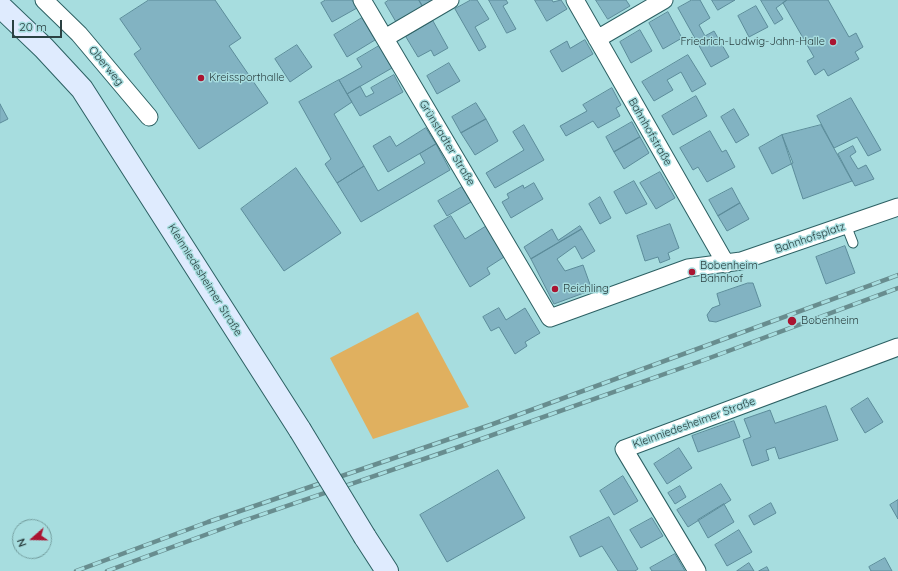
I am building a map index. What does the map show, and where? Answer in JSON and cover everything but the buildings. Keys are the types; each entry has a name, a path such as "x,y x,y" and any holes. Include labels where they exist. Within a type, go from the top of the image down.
{"main road":[{"name":"Kleinniedesheimer Straße","path":"0,6 44,48 82,89 300,430 387,571"}],"street":[{"name":"Oberweg","path":"44,0 79,34 149,117"},
{"name":"Grünstadter Straße","path":"362,0 531,287"},
{"path":"385,38 450,0"},
{"name":"Bahnhofstraße","path":"574,0 726,264"},
{"path":"597,39 664,0"},
{"name":"Bahnhofsplatz","path":"531,287 550,318 688,268 726,264 745,260 898,207"},
{"name":"Kleinniedesheimer Straße","path":"697,571 624,449 898,347"}],"lane":[{"path":"846,225 853,243"}],"shaded area":[{"path":"418,312 469,407 373,439 330,358"}],"railway":[{"path":"76,571 208,522 493,424 898,275"},
{"path":"107,571 243,521 453,449 704,360 898,288"}],"place":[{"name":"Friedrich-Ludwig-Jahn-Halle","path":"833,42"},
{"name":"Kreissporthalle","path":"201,78"},
{"name":"Bobenheim Bahnhof","path":"692,272"},
{"name":"Reichling","path":"555,289"},
{"name":"Bobenheim","path":"792,321"}]}
